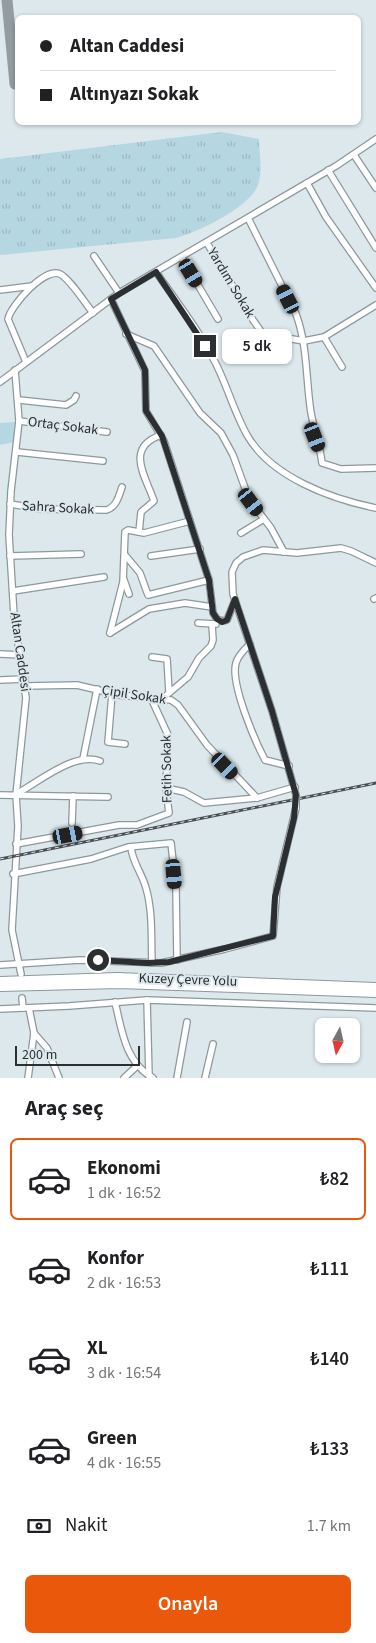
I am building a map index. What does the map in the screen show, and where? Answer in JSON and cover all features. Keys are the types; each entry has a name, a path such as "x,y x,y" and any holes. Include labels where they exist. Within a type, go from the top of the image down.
{"highway":[{"name":"Kuzey Çevre Yolu","path":"0,981 117,977 376,986"},
{"name":"Kuzey Çevre Yolu","path":"0,987 119,984 376,993"}],"street":[{"path":"0,382 119,293 182,258 376,139"},
{"path":"354,154 376,188"},
{"path":"328,170 376,248"},
{"path":"307,183 326,218 376,288"},
{"path":"248,218 296,314 304,341 310,407 322,463 341,469 376,468"},
{"name":"Yardım Sokak","path":"207,243 262,334 273,348"},
{"path":"94,256 119,293"},
{"path":"182,258 218,320"},
{"path":"156,272 214,360 244,431 258,451 278,468 330,496 376,508"},
{"path":"26,362 8,319 15,304 49,274 60,274 93,313"},
{"path":"0,290 34,286"},
{"path":"111,299 146,375 146,411 161,435 200,549 209,580 212,607 216,618 224,621"},
{"path":"262,334 304,341 324,337 376,305"},
{"path":"126,334 154,346 200,413 221,433 232,455 249,499 284,552"},
{"path":"324,337 342,367"},
{"name":"Altan Caddesi","path":"15,370 19,400 19,421 10,504 10,556 12,590 26,686 25,719 16,795 18,826 12,930 21,974"},
{"path":"19,400 66,405 74,400 76,396"},
{"name":"Ortaç Sokak","path":"19,421 107,432"},
{"path":"139,532 140,512 154,501 147,480 140,470 140,458 148,443 161,435"},
{"path":"17,452 102,462"},
{"name":"Sahra Sokak","path":"10,504 41,509 106,510 111,509 116,502 122,487"},
{"path":"241,532 264,519"},
{"path":"190,521 139,532 128,530 125,532 123,579 110,633 149,610 185,602 212,607"},
{"path":"0,965 80,960 152,963 177,960 273,936 277,887 294,818 296,795 235,599 231,578 236,563 246,555 257,551 284,552 341,548 376,563"},
{"path":"151,556 200,549"},
{"path":"10,556 81,554"},
{"path":"125,555 140,572 148,595 209,580"},
{"path":"12,590 104,578"},
{"path":"123,579 129,594"},
{"path":"198,623 212,625 224,621 228,618 235,599"},
{"path":"162,699 188,677 199,658 211,646 214,640 212,625"},
{"path":"250,644 236,662 235,673 238,690 254,738 265,760 288,766"},
{"path":"0,654 21,655"},
{"path":"152,657 167,659 169,692"},
{"path":"0,680 25,679"},
{"name":"Çipil Sokak","path":"26,686 68,684 97,689 112,694 171,700 178,705 207,745 258,798"},
{"path":"83,759 97,689"},
{"path":"112,694 108,742 125,744"},
{"name":"Fetih Sokak","path":"16,844 119,825 137,826 169,813 166,788 168,735 151,698"},
{"path":"16,795 72,762 83,759 100,761"},
{"path":"166,788 184,792 204,802 258,798 295,787"},
{"path":"0,795 108,797"},
{"path":"72,823 73,796"},
{"path":"14,874 90,859 131,847 171,843 176,888 177,960"},
{"path":"131,847 148,896 152,963"},
{"path":"22,998 34,1033 47,1048 59,1078"},
{"path":"0,1009 148,1000 376,1008"},
{"path":"148,1000 151,1077"},
{"path":"115,1002 124,1043 137,1066 151,1077"},
{"path":"177,1078 188,1022"},
{"path":"28,1078 34,1033"},
{"path":"205,1078 213,1044"},
{"path":"124,1078 137,1066"}],"green space":[{"path":"222,132 259,139 261,168 258,185 253,193 245,202 222,218 176,238 0,255 0,159"},
{"path":"15,422 14,442 0,445 0,423"}],"taxiway":[{"path":"7,0 15,84"}],"railway":[{"path":"0,859 376,783"}],"route":[{"path":"98,960 147,963 169,962 273,936 277,887 296,808 295,787 235,599 227,620 222,622 218,620 212,610 212,593 209,580 162,436 146,411 147,383 145,370 111,299 156,272 205,346"}]}
